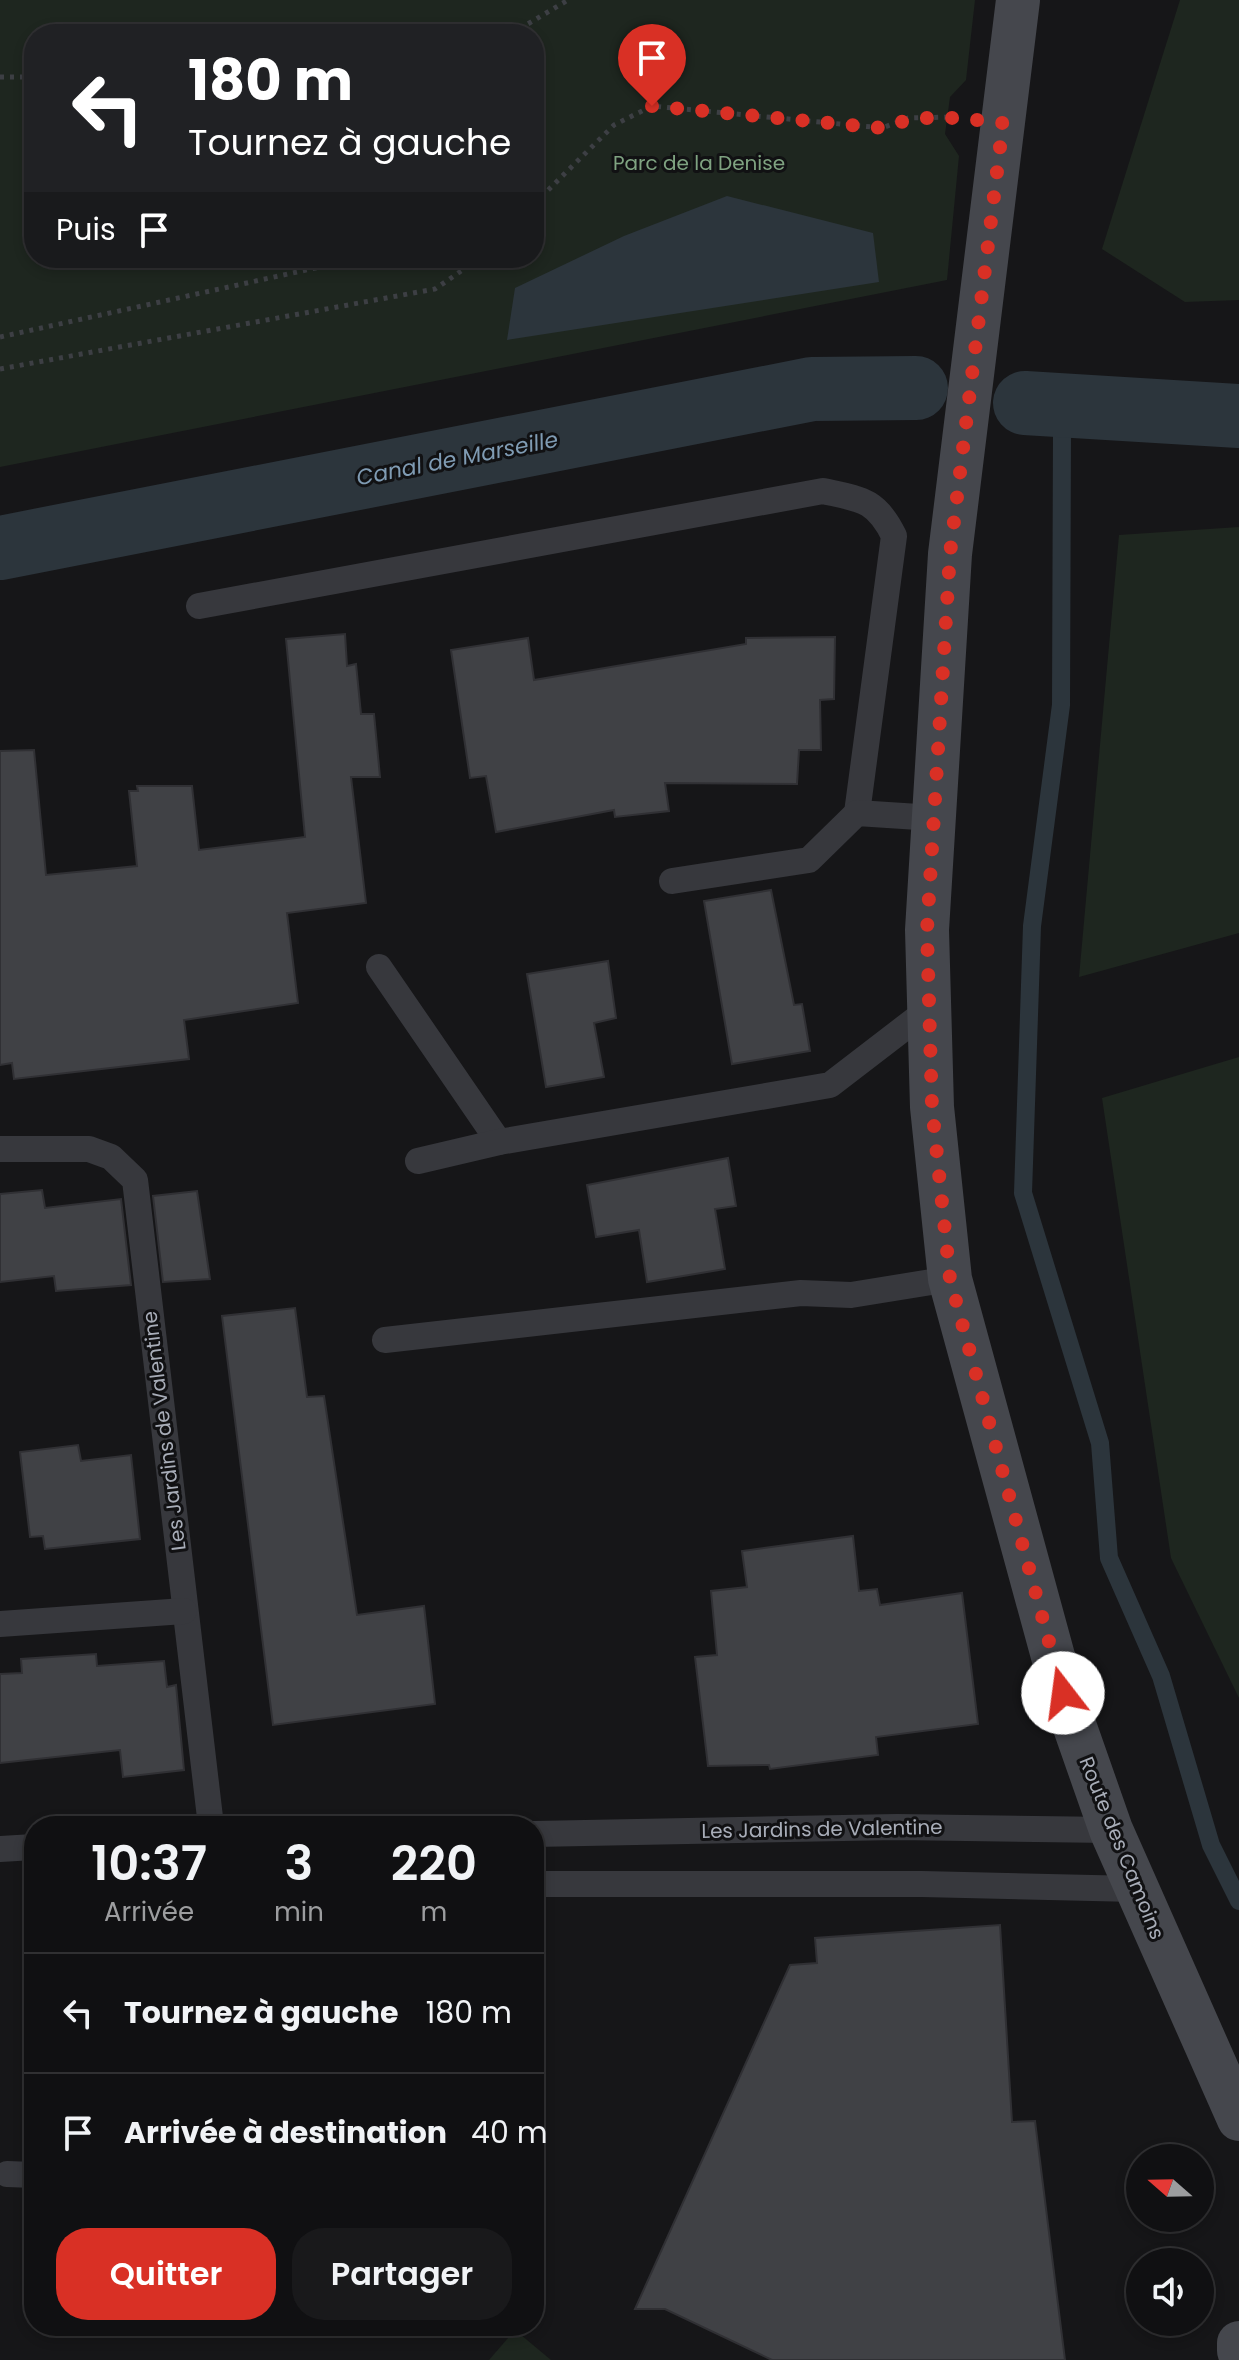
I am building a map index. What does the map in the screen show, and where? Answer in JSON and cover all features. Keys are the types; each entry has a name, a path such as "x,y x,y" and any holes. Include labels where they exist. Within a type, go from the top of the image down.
{"main road":[{"name":"Route des Camoins","path":"1018,0 950,554 927,930 932,1107 950,1279 1063,1693 1111,1830 1239,2119"},
{"path":"1239,2343 1239,2351"}],"lane":[{"path":"199,606 823,491 862,499 883,514 894,536 857,813 809,860 672,881"},
{"path":"857,813 934,818"},
{"path":"379,967 499,1142"},
{"path":"418,1161 499,1142 830,1085 929,1009"},
{"name":"Les Jardins de Valentine","path":"0,1149 89,1149 111,1157 135,1180 210,1816"},
{"path":"385,1340 801,1293 851,1295 950,1279"},
{"path":"0,1624 184,1611"},
{"name":"Les Jardins de Valentine","path":"544,1834 897,1827 1111,1830"},
{"path":"0,1849 24,1848"},
{"path":"544,1884 922,1884 1136,1889"},
{"path":"7,2174 24,2175"}],"path":[{"path":"528,24 568,0"},
{"path":"0,77 24,77"},
{"path":"544,194 614,125 652,106 882,128 908,118 947,117 1003,123"},
{"path":"0,337 315,268"},
{"path":"0,369 435,289 464,268"}],"green space":[{"name":"Parc de la Denise","path":"0,0 975,0 966,80 950,97 945,134 959,156 947,280 0,467"},
{"path":"1180,0 1239,0 1239,300 1185,302 1102,249"},
{"path":"1239,527 1239,933 1079,977 1119,535"},
{"path":"1239,1057 1239,1698 1171,1558 1102,1098"},
{"path":"510,2336 522,2336 551,2360 489,2360"}],"shaded area":[{"path":"727,196 873,233 879,282 507,340 515,288 624,236"}],"building":[{"path":"345,634 347,666 356,664 361,714 374,714 380,777 351,777 366,903 287,913 298,1003 184,1020 189,1059 14,1079 12,1063 0,1065 0,751 34,750 46,875 137,866 129,791 138,791 137,786 192,786 199,850 305,837 286,639"},
{"path":"835,637 834,699 820,700 821,750 799,750 797,784 665,783 669,811 615,817 614,810 496,832 486,776 470,778 451,650 528,638 534,680 746,644 746,638"},
{"path":"771,890 794,1005 802,1004 810,1051 732,1064 704,901"},
{"path":"608,961 616,1018 594,1023 604,1077 546,1087 527,974"},
{"path":"728,1158 736,1206 715,1209 725,1269 647,1282 639,1230 596,1237 587,1185"},
{"path":"42,1190 45,1208 121,1199 131,1285 56,1291 54,1276 0,1282 0,1194"},
{"path":"197,1191 210,1279 163,1282 153,1196"},
{"path":"295,1308 307,1397 324,1396 357,1615 424,1606 435,1704 273,1725 222,1316"},
{"path":"78,1445 81,1461 131,1455 140,1539 45,1549 43,1536 30,1537 20,1452"},
{"path":"853,1536 859,1591 877,1589 880,1605 962,1593 978,1724 876,1737 878,1755 770,1769 769,1765 708,1766 695,1657 717,1655 711,1591 747,1587 742,1551"},
{"path":"96,1654 97,1666 164,1661 167,1687 176,1685 184,1770 123,1777 120,1750 0,1763 0,1674 22,1673 21,1659"},
{"path":"1000,1925 1012,2122 1035,2121 1065,2360 772,2360 665,2309 635,2309 790,1965 817,1963 815,1938"}],"waterway":[{"name":"Canal de Marseille","path":"0,548 812,389 916,388"},
{"name":"Canal de Marseille","path":"1025,403 1239,416"},
{"path":"1062,431 1061,705 1032,926 1023,1193 1100,1443 1109,1558 1161,1676 1211,1845 1239,1901"}],"route":[{"path":"652,106 882,128 908,118 947,117 1003,123 950,554 927,930 932,1107 950,1279 1063,1693"}]}
